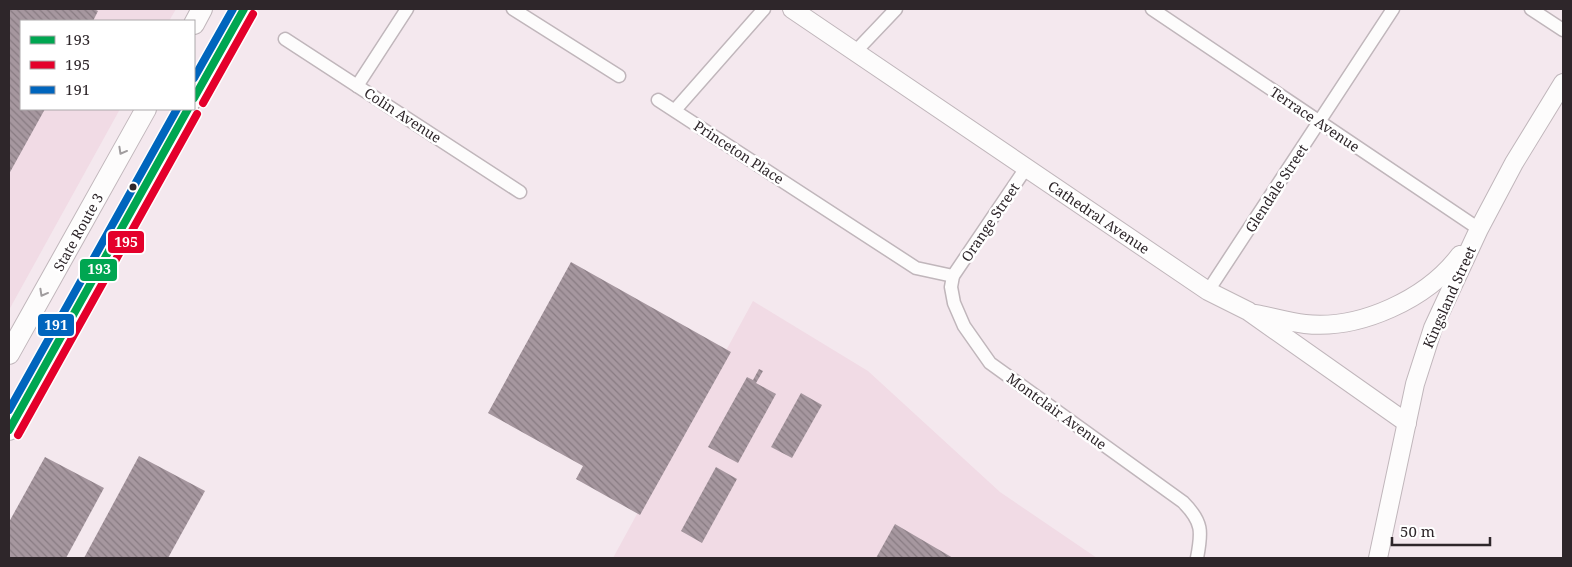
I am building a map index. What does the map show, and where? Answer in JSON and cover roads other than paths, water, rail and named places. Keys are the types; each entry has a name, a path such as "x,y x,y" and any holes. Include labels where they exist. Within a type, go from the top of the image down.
{"highway":[{"path":"195,22 202,9"},
{"path":"195,96 244,9"},
{"name":"State Route 3","path":"9,354 145,110"},
{"path":"9,430 187,110"}],"main road":[{"name":"Cathedral Avenue","path":"792,9 1208,291 1248,311 1407,423"},
{"name":"Kingsland Street","path":"1378,558 1415,384 1433,328 1479,229 1514,163 1563,83"},
{"path":"1248,311 1306,324 1343,322 1386,311 1421,292 1449,270 1479,229"}],"street":[{"path":"357,86 407,9"},
{"path":"513,9 619,76"},
{"path":"675,110 764,9"},
{"path":"856,51 896,9"},
{"name":"Terrace Avenue","path":"1152,9 1479,229"},
{"name":"Glendale Street","path":"1208,291 1393,9"},
{"path":"1531,9 1563,30"},
{"name":"Colin Avenue","path":"285,39 520,192"},
{"name":"Princeton Place","path":"658,100 916,268 953,276"},
{"name":"Orange Street","path":"953,276 1026,168"},
{"name":"Montclair Avenue","path":"953,276 951,287 954,303 964,326 990,363 1183,502 1196,516 1200,526 1197,558"}]}
